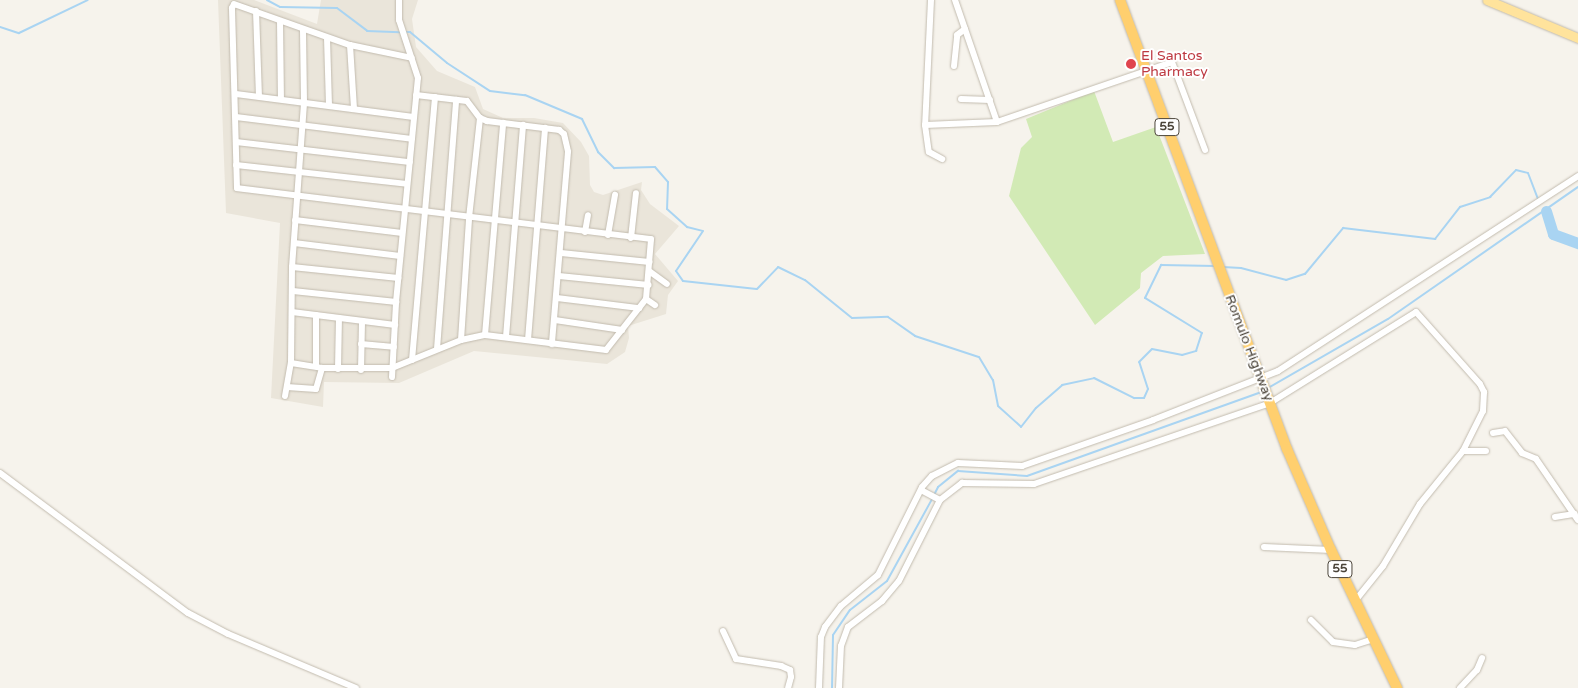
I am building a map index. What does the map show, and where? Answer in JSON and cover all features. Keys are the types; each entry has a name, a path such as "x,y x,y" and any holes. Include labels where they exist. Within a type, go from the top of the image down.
{"highway":[{"name":"Romulo Highway","path":"1120,0 1212,254 1287,449 1330,550 1397,688"}],"main road":[{"path":"1487,0 1578,38"}],"street":[{"path":"392,377 398,278 418,78 399,20 399,0"},
{"path":"931,0 926,125 929,152 942,159"},
{"path":"955,0 998,122"},
{"path":"291,363 338,369 392,368 437,348 485,335 606,350 646,299 649,285 650,239 239,190 235,186 236,94 232,8 237,4 327,38 350,45 412,58"},
{"path":"256,11 258,96"},
{"path":"280,21 281,99"},
{"path":"954,66 957,35 965,29"},
{"path":"285,396 291,363 292,267 304,102 303,30"},
{"path":"327,38 329,105"},
{"path":"350,45 354,109"},
{"path":"926,125 998,122 1146,69 1173,63 1205,150"},
{"path":"236,94 414,117"},
{"path":"416,95 467,101 480,118 559,130 568,141 563,230 552,344"},
{"path":"412,360 435,97"},
{"path":"960,99 990,100"},
{"path":"437,348 456,100"},
{"path":"236,118 412,139"},
{"path":"461,340 469,218 480,118"},
{"path":"485,335 493,221 503,123"},
{"path":"506,337 518,224 524,125"},
{"path":"528,340 539,226 545,128"},
{"path":"236,142 410,162"},
{"path":"236,165 407,184"},
{"path":"819,688 821,637 825,627 841,606 878,575 932,476 958,463 1022,466 1262,380 1312,351 1578,176"},
{"path":"631,238 636,193"},
{"path":"608,235 615,195"},
{"path":"585,232 588,215"},
{"path":"295,220 402,233"},
{"path":"294,243 400,256"},
{"path":"561,253 650,262"},
{"path":"292,267 398,278"},
{"path":"649,271 667,284"},
{"path":"559,276 649,285"},
{"path":"293,290 396,302"},
{"path":"557,298 639,308"},
{"path":"646,299 654,305"},
{"path":"292,312 395,325"},
{"path":"839,688 841,646 848,628 882,601 899,582 938,499 962,483 1034,484 1270,401 1416,312 1480,384 1484,392 1483,410 1463,451 1420,504 1383,566 1355,600"},
{"path":"287,387 316,389 319,367 316,315"},
{"path":"338,369 339,318"},
{"path":"555,320 622,330"},
{"path":"361,370 362,321"},
{"path":"361,344 394,347"},
{"path":"1493,433 1505,431 1522,453 1536,459 1576,517"},
{"path":"1463,451 1486,451"},
{"path":"0,474 188,613 228,634 356,688"},
{"path":"923,491 938,499"},
{"path":"1555,517 1576,517"},
{"path":"1264,547 1330,550"},
{"path":"1311,620 1327,639 1338,644 1355,645 1373,638"},
{"path":"723,632 736,659 781,666 790,670 792,677 788,688"},
{"path":"1460,688 1477,670 1482,658"}],"shaded area":[{"path":"218,0 254,0 317,24 321,0 418,0 412,19 416,47 437,71 475,87 483,109 503,118 534,118 563,123 581,142 589,156 590,185 594,192 603,195 642,182 641,190 650,204 679,226 655,254 678,281 668,295 666,314 628,326 629,338 625,352 607,364 474,351 399,383 324,382 323,407 271,398 280,223 226,213"}],"green space":[{"path":"1094,91 1113,142 1156,127 1205,254 1163,256 1141,273 1140,288 1095,325 1009,196 1021,148 1032,137 1026,119"}],"waterway":[{"path":"0,27 19,33 88,0"},
{"path":"267,0 280,7 337,8 367,31 400,32"},
{"path":"405,32 410,32 447,63 490,91 525,95 582,119 598,152 614,168 655,167 668,182 667,209 687,227 703,231 676,271 683,281 757,289 778,267 805,280 852,318 888,317 915,336 979,357 993,380 998,406 1021,427 1036,408 1062,385 1094,378 1134,398 1144,398 1148,389 1139,362 1152,349 1182,355 1196,351 1202,333 1145,298 1161,265 1215,266"},
{"path":"1223,267 1241,268 1286,280 1305,274 1343,228 1435,239 1460,207 1490,197 1516,170 1528,173 1538,199"},
{"path":"1268,388 1388,319 1578,187"},
{"path":"1546,211 1553,234 1578,243"},
{"path":"934,495 938,487 958,471 1027,476 1261,392"},
{"path":"832,688 833,635 850,610 887,581 932,499"}],"place":[{"name":"El Santos Pharmacy","path":"1131,64"}]}
